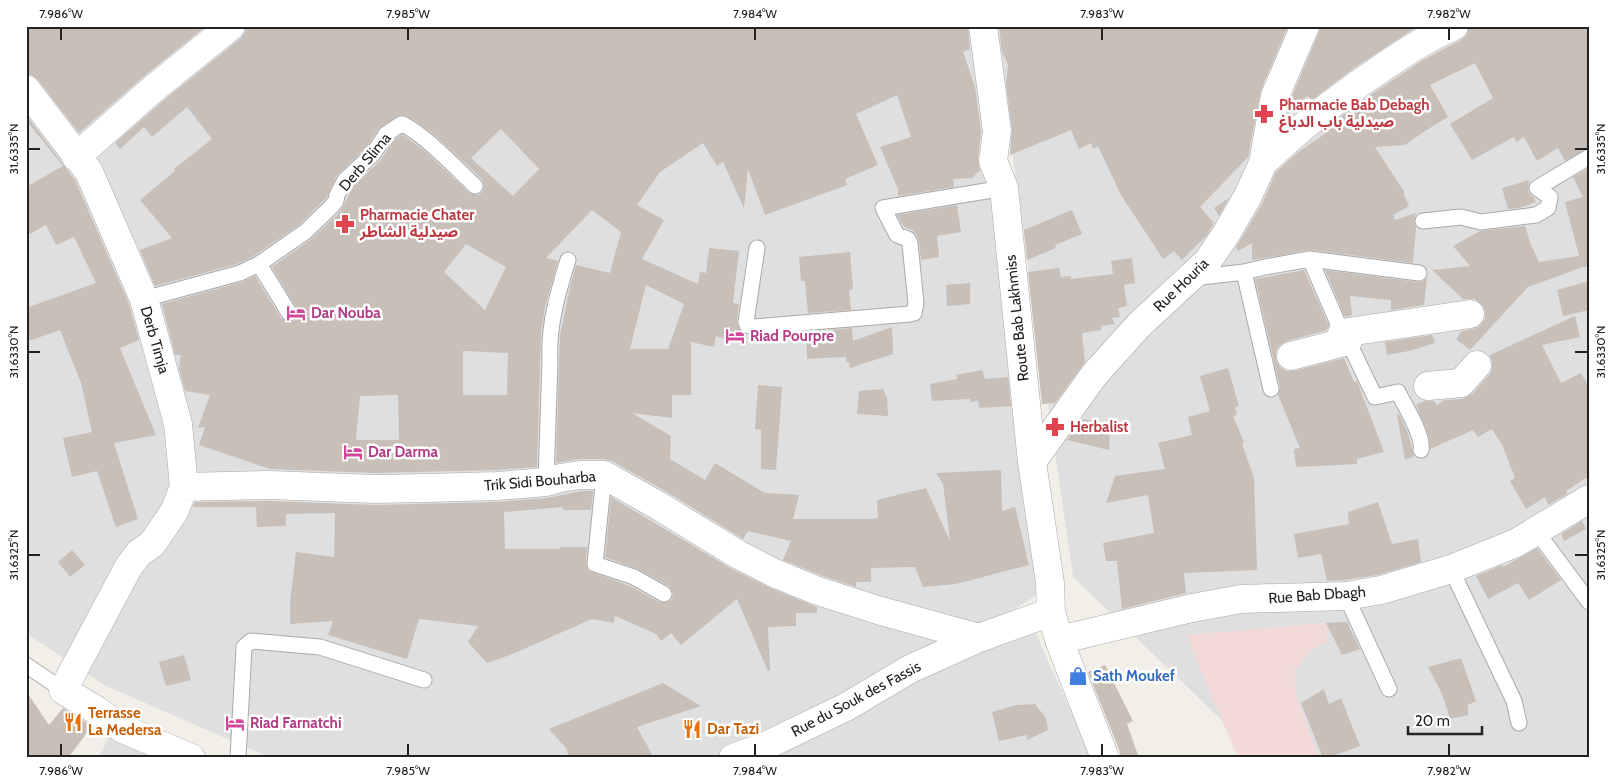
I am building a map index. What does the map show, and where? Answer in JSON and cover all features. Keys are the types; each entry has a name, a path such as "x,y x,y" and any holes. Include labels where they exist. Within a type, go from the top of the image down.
{"street":[{"path":"76,157 154,89 231,26"},
{"name":"Route Bab Lakhmiss","path":"983,26 997,131 993,161 1004,188 1032,462 1050,584 1051,612 1105,758"},
{"name":"Rue Houria","path":"1032,462 1094,375 1139,325 1207,262 1226,234 1248,196 1263,163 1275,96 1305,26"},
{"path":"1263,163 1292,134 1345,93 1402,54 1454,26"},
{"name":"Derb Timja","path":"26,89 89,172 144,299 178,424 184,487 174,512 152,544 138,554 129,566 63,690"},
{"path":"1291,356 1345,337 1470,314"},
{"path":"1428,386 1461,383 1477,365"},
{"name":"Trik Sidi Bouharba","path":"184,487 270,484 375,489 497,486 546,482 580,475 604,475 659,506 739,556 774,572 836,596 979,638"},
{"name":"Rue Bab Dbagh","path":"1060,640 1192,608 1241,599 1346,596 1382,590 1451,569 1507,547 1537,532 1589,499"},
{"name":"Rue du Souk des Fassis","path":"733,758 764,747 846,707 910,669 979,638 1051,612"},
{"path":"63,690 123,729 191,758"}],"lane":[{"name":"Derb Slima","path":"144,299 240,273 259,264 305,232 330,208 336,201 337,194 345,180 374,154 386,134 400,124 407,126 420,136 476,186"},
{"path":"1424,221 1461,217 1481,222 1536,215 1548,208 1550,204 1550,197 1537,188 1589,157"},
{"path":"756,248 747,325 754,327 910,314 914,312 916,303 910,244 908,239 897,235 883,208 1004,188"},
{"path":"1189,278 1244,272 1310,259 1419,273"},
{"path":"1310,259 1345,337 1375,397 1428,386"},
{"path":"546,482 549,344 557,295 568,260"},
{"path":"259,264 289,313"},
{"path":"1244,272 1271,389"},
{"path":"1398,392 1417,430 1422,444 1421,450"},
{"path":"604,475 595,564 634,577 664,594"},
{"path":"1537,532 1589,602"},
{"path":"1451,569 1514,701 1518,723"},
{"path":"1346,596 1389,689"},
{"path":"238,758 244,647 251,641 320,647 424,680"},
{"path":"26,665 63,690"}],"shaded area":[{"path":"26,26 991,26 1053,585 849,712 734,758 271,758 104,685 26,633"},
{"path":"994,26 1303,26 1251,98 1318,26 1589,26 1589,758 1261,758 1073,577"},
{"path":"1031,623 1092,758 753,758"},
{"path":"1326,623 1327,641 1310,651 1294,671 1297,698 1319,758 1238,758 1186,635"},
{"path":"113,730 191,758 98,758"}],"building":[{"path":"26,26 206,26 143,77 79,133 38,80 32,75 26,74"},
{"path":"246,26 968,26 970,49 963,52 975,87 981,131 978,159 980,170 972,178 953,179 954,187 898,196 898,189 880,147 911,137 897,95 856,114 878,165 845,179 847,185 765,215 748,169 744,208 723,162 717,166 703,143 660,172 637,205 664,220 642,259 698,284 700,272 706,273 709,248 739,251 733,303 739,304 737,321 740,331 738,342 716,336 714,347 691,342 691,395 672,395 672,418 632,413 671,436 670,459 705,480 715,463 765,493 799,495 793,519 878,518 877,500 926,488 950,541 943,484 936,473 1001,470 1002,511 1015,507 1029,565 956,584 923,587 915,567 871,568 871,582 856,582 856,587 783,560 791,541 748,531 743,539 667,492 612,461 580,459 556,463 560,335 576,265 610,273 621,232 592,210 546,258 558,261 545,307 541,333 537,467 375,473 270,469 199,445 205,427 198,428 210,395 185,391 179,368 181,355 175,355 162,304 242,282 255,276 281,318 289,322 294,321 298,313 297,309 272,267 310,240 337,215 353,186 380,161 393,141 402,134 425,151 469,193 478,195 484,188 482,179 437,137 407,116 400,115 378,129 366,148 337,175 327,197 299,225 254,256 237,264 155,286 140,250 172,238 140,200 175,171 174,169 212,139 187,107 152,137 144,127 120,149 115,143 163,101 241,38","holes":["501,129 539,169 513,196 471,158","466,244 506,267 485,310 444,272","646,285 684,304 668,349 630,349","463,351 508,353 507,395 463,395","398,395 399,440 356,440 360,396"]},
{"path":"999,26 1288,26 1261,90 1248,157 1200,207 1214,223 1207,235 1182,260 1174,251 1163,259 1121,195 1098,146 1093,149 1091,143 1079,149 1071,130 1010,155 1012,129 1006,84 1008,65 1002,52"},
{"path":"1320,26 1418,26 1354,68 1312,100 1307,96 1287,116 1290,101"},
{"path":"1469,26 1589,26 1589,148 1565,161 1558,148 1537,161 1524,137 1516,142 1514,137 1472,160 1450,124 1493,98 1475,63 1430,85 1448,117 1405,145 1375,147 1405,193 1403,193 1409,206 1393,215 1395,220 1416,213 1414,221 1416,227 1413,263 1311,250 1252,260 1252,243 1238,251 1236,247 1262,204 1276,172 1297,153 1329,131 1329,126 1357,104 1423,60 1461,40 1467,35"},
{"path":"26,115 75,180 129,304 139,340 120,348 156,435 114,443 138,519 116,527 97,471 72,477 63,438 92,432 81,383 60,330 26,342 26,308 96,283 74,237 56,245 46,225 26,236 26,187 63,166 26,120"},
{"path":"1589,168 1589,267 1583,267 1528,287 1470,350 1456,339 1462,331 1480,326 1485,319 1485,311 1482,305 1475,299 1463,299 1432,270 1470,266 1453,246 1480,231 1525,226 1539,262 1579,256 1565,202 1583,197 1573,177"},
{"path":"1529,180 1528,192 1536,202 1519,208 1508,209 1502,188"},
{"path":"1229,198 1219,216 1214,208"},
{"path":"957,205 961,232 937,236 939,257 921,260 917,235 912,230 904,227 897,215"},
{"path":"1072,210 1082,234 1055,245 1056,248 1027,260 1024,230"},
{"path":"850,252 853,289 849,290 851,310 808,313 805,281 801,281 799,257"},
{"path":"1132,258 1135,283 1124,285 1127,306 1118,308 1120,317 1112,318 1115,324 1101,326 1101,330 1082,333 1085,362 1055,403 1042,404 1028,272 1059,268 1061,277 1071,276 1071,279 1113,274 1111,261"},
{"path":"1304,270 1329,326 1327,330 1287,341 1280,345 1276,351 1276,360 1280,367 1286,371 1294,371 1344,358 1354,382 1357,381 1384,452 1357,459 1357,464 1296,467 1294,449 1300,448 1278,395 1280,387 1255,279"},
{"path":"1325,270 1418,282 1427,278 1424,305 1391,310 1391,300 1350,296 1352,315 1345,317"},
{"path":"1589,281 1589,310 1563,316 1557,290"},
{"path":"970,283 970,304 947,306 946,285"},
{"path":"1575,316 1580,337 1542,345 1561,383 1581,373 1589,387 1589,476 1566,491 1567,494 1548,505 1545,497 1526,509 1510,481 1515,478 1502,445 1492,429 1478,437 1473,430 1430,449 1428,434 1416,405 1424,401 1434,401 1437,405 1444,400 1462,399 1472,394 1492,369 1490,356 1492,354"},
{"path":"892,327 893,354 850,368 849,362 846,362 846,357 807,359 806,332 852,328 853,341"},
{"path":"1432,335 1435,343 1387,355 1385,342"},
{"path":"1228,368 1239,406 1235,407 1237,415 1233,416 1244,442 1242,444 1254,478 1257,570 1184,573 1186,593 1122,609 1117,561 1106,561 1103,543 1154,533 1148,495 1106,503 1115,476 1165,469 1158,443 1192,435 1188,417 1210,411 1200,376"},
{"path":"982,370 985,379 1008,377 1011,406 979,408 978,401 970,402 970,399 932,401 930,384 957,379 956,375"},
{"path":"758,385 782,387 776,470 761,469 761,430 755,429"},
{"path":"883,389 887,398 888,416 857,414 859,391"},
{"path":"1399,414 1408,433 1414,456 1405,460 1397,415"},
{"path":"1082,419 1110,424 1109,450 1067,440"},
{"path":"581,491 593,491 591,510 563,510 563,507 504,512 505,549 587,547 586,563 589,571 630,586 659,602 668,602 672,599 673,594 669,586 638,569 605,557 611,497 732,569 768,587 817,607 817,613 796,613 796,626 768,627 770,670 768,671 737,599 681,645 671,633 661,641 656,634 615,616 614,623 592,619 510,655 487,663 468,642 478,626 419,619 407,659 328,635 333,621 290,624 290,602 296,552 334,557 335,513 286,514 286,526 257,527 256,507 193,507 195,502 270,501 375,505 497,502 547,498"},
{"path":"1378,502 1392,544 1418,539 1421,562 1377,575 1327,581 1321,554 1298,558 1294,534 1349,524 1348,512"},
{"path":"1582,521 1586,529 1564,541 1561,534"},
{"path":"1537,548 1561,580 1529,600 1518,583 1488,599 1476,576 1502,565 1503,567"},
{"path":"72,550 85,565 70,577 58,562"},
{"path":"1347,622 1360,649 1342,655 1326,623"},
{"path":"184,655 191,680 166,686 159,662"},
{"path":"1461,658 1476,701 1468,705 1468,715 1450,719 1442,694 1428,667"},
{"path":"1105,665 1133,721 1127,724 1139,758 1120,758 1120,752 1088,672"},
{"path":"663,683 701,706 637,727 654,758 569,758 566,748 549,729"},
{"path":"1324,689 1329,704 1341,698 1360,746 1327,758 1323,758 1301,703"},
{"path":"26,691 49,725 63,708 92,726 68,758 26,758"},
{"path":"1035,704 1046,718 1048,730 1027,740 1027,735 999,741 992,712 1016,705"}],"place":[{"name":"Pharmacie Bab Debagh صيدلية باب الدباغ","path":"1264,114"},
{"name":"Pharmacie Chater صيدلية الشاطر","path":"345,224"},
{"name":"Dar Nouba","path":"296,313"},
{"name":"Riad Pourpre","path":"735,336"},
{"name":"Herbalist","path":"1055,427"},
{"name":"Dar Darma","path":"353,452"},
{"name":"Sath Moukef","path":"1078,676"},
{"name":"Terrasse La Medersa","path":"73,722"},
{"name":"Riad Farnatchi","path":"235,723"},
{"name":"Dar Tazi","path":"692,729"}]}
